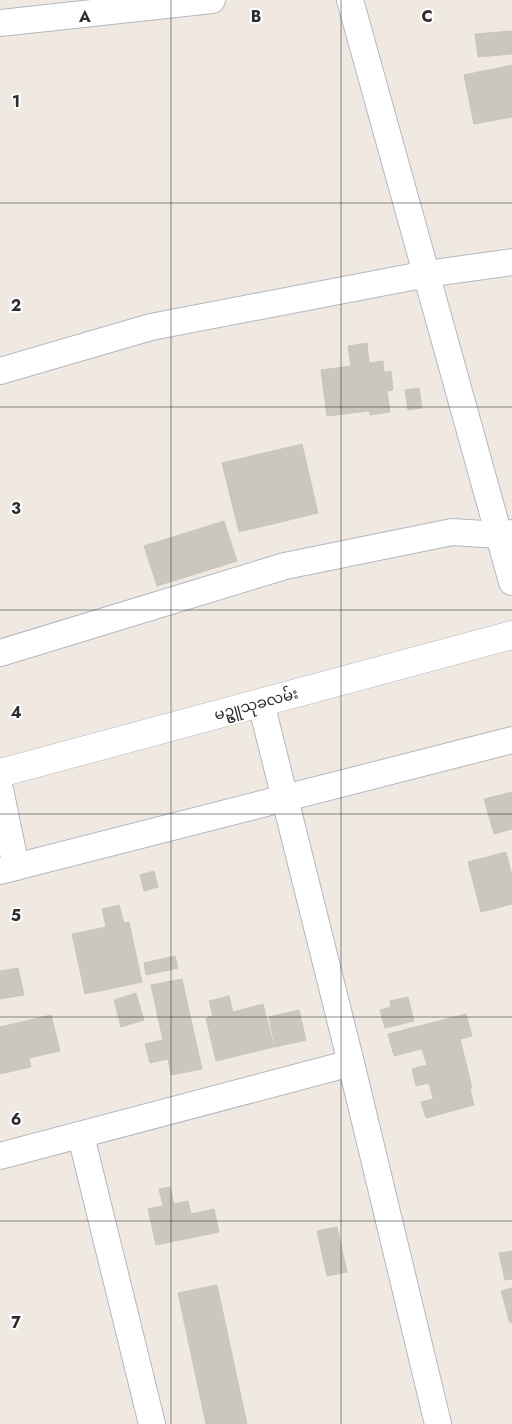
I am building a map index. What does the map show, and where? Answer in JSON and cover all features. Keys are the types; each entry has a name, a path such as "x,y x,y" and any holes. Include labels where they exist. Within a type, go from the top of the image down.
{"street":[{"path":"0,23 150,4 212,0"},
{"path":"350,0 426,274 505,534 512,582"},
{"path":"0,371 151,327 426,274 512,262"},
{"path":"0,652 284,566 384,548 452,532 505,534"},
{"name":"မဥ္ဇူသုခလမ်း","path":"0,773 512,635"},
{"path":"261,703 352,1063 438,1424"},
{"path":"0,789 8,869 512,740"},
{"path":"0,1156 82,1136 352,1063"},
{"path":"82,1136 152,1424"}],"building":[{"path":"512,31 512,54 478,57 475,34"},
{"path":"512,65 512,117 474,124 464,75"},
{"path":"367,343 369,363 383,361 384,372 391,371 393,390 387,391 390,412 370,415 369,411 327,416 321,370 351,366 348,346"},
{"path":"419,388 422,408 408,410 405,390"},
{"path":"302,444 318,513 239,532 222,463"},
{"path":"224,521 237,561 157,586 144,546"},
{"path":"512,792 512,829 494,834 484,799"},
{"path":"506,852 512,876 512,904 481,912 468,862"},
{"path":"154,871 158,887 144,891 140,875"},
{"path":"119,905 124,923 129,922 142,982 85,994 72,934 106,927 102,909"},
{"path":"175,956 178,968 146,975 144,963"},
{"path":"18,968 24,995 0,999 0,971"},
{"path":"182,979 202,1069 171,1075 168,1059 150,1063 145,1044 163,1040 151,985"},
{"path":"136,993 144,1020 121,1027 114,1000"},
{"path":"229,996 233,1012 263,1004 274,1047 216,1061 206,1018 213,1016 209,1001"},
{"path":"408,997 414,1021 385,1028 380,1010 391,1007 390,1001"},
{"path":"299,1010 306,1040 275,1047 269,1017"},
{"path":"466,1014 472,1036 394,1056 388,1034"},
{"path":"51,1015 60,1051 29,1058 31,1067 0,1074 0,1027"},
{"path":"460,1039 472,1088 433,1098 429,1083 416,1086 412,1069 427,1065 422,1049"},
{"path":"470,1089 474,1105 426,1118 421,1102"},
{"path":"170,1187 174,1204 188,1201 191,1214 214,1209 219,1232 156,1245 148,1209 163,1206 159,1189"},
{"path":"337,1227 347,1272 327,1276 317,1231"},
{"path":"512,1251 512,1279 505,1280 499,1253"},
{"path":"217,1285 247,1424 206,1424 178,1293"},
{"path":"512,1288 512,1322 510,1323 501,1291"}]}
